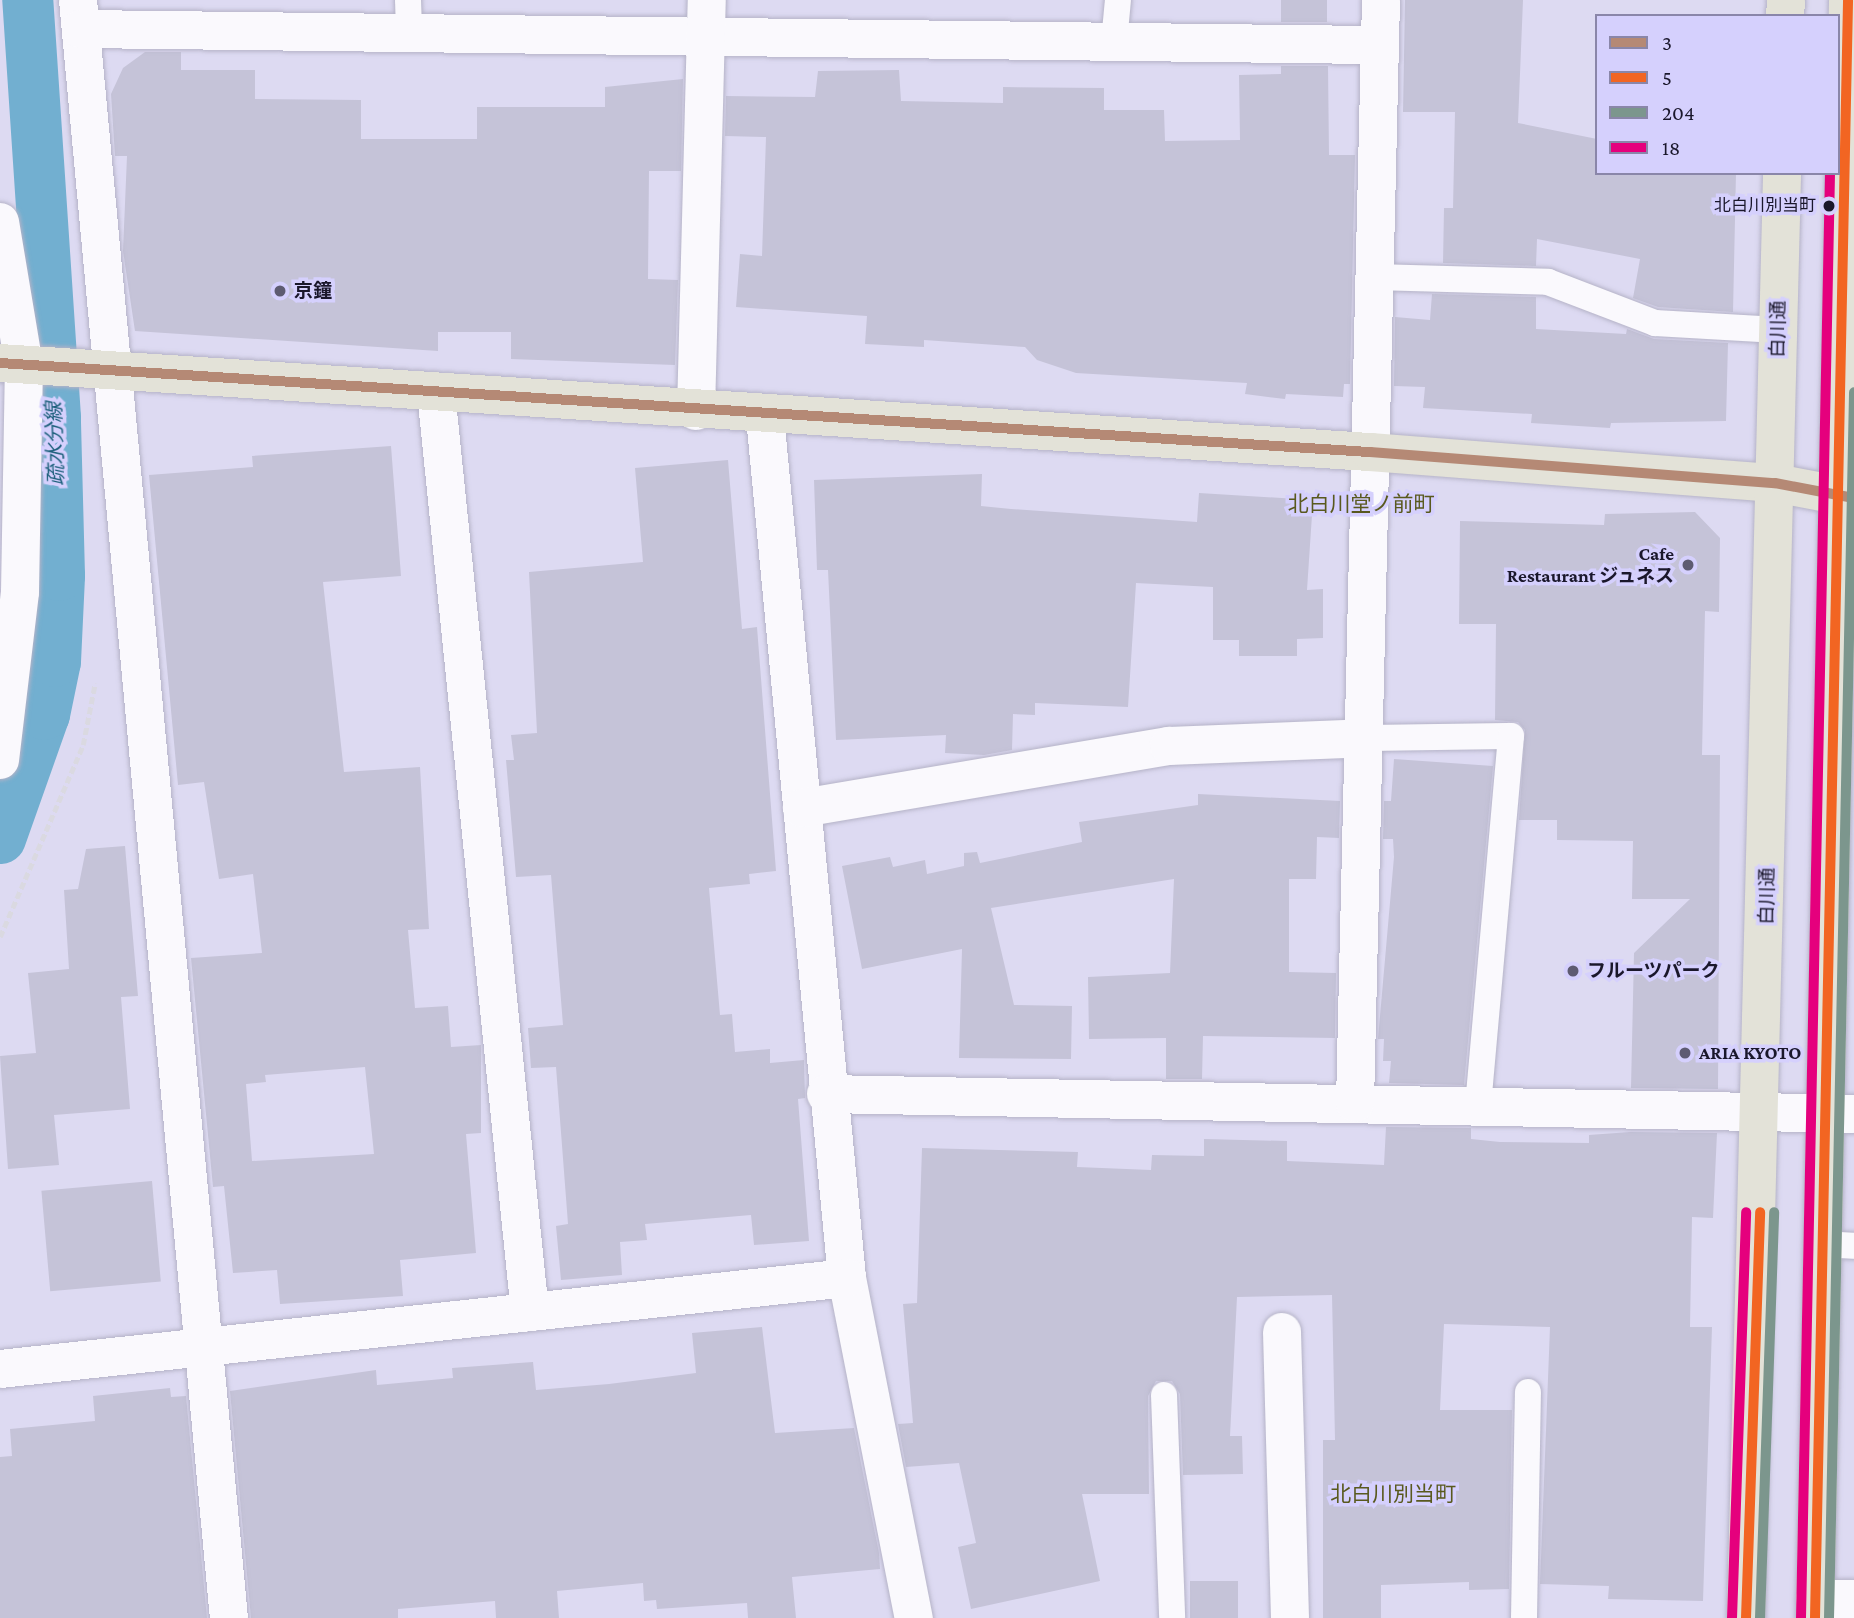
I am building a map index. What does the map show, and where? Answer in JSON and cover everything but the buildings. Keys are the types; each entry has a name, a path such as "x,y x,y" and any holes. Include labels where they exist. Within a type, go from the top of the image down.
{"main road":[{"path":"1815,1608 1837,1245 1849,0"},
{"name":"白川通","path":"1745,1618 1763,1110 1782,175"},
{"path":"23,365 110,367 765,417 1370,452 1775,483 1844,497"}],"street":[{"path":"696,411 707,0"},
{"path":"1355,1103 1381,0"},
{"path":"229,1618 202,1347 128,508 110,367 79,15 408,17 706,37 1380,45"},
{"path":"0,222 23,365 20,592 0,760"},
{"path":"436,392 530,1312"},
{"path":"765,417 826,1094 847,1278 914,1618"},
{"path":"802,808 1169,746 1364,738"},
{"path":"826,1094 1763,1110 1838,1114"},
{"path":"0,1369 847,1278"},
{"path":"1282,1332 1290,1618"},
{"path":"1815,1608 1854,1599"},
{"path":"1745,1618 1758,1618"}],"lane":[{"path":"1114,42 1118,0"},
{"path":"1374,277 1548,282 1655,323 1778,330"},
{"path":"1364,738 1511,736 1478,1105"},
{"path":"1524,1618 1528,1392"},
{"path":"1164,1395 1172,1618"}],"path":[{"path":"0,937 83,745 96,677"}],"waterway":[{"name":"疏水分線","path":"0,838 44,714 55,661 59,575 55,417 27,0"}],"transit line":[{"name":"5","path":"1815,1618 1848,0"},
{"name":"18","path":"1801,1618 1830,175"},
{"name":"3","path":"0,363 1370,452 1775,483 1854,498"},
{"name":"204","path":"1829,1618 1854,392"},
{"name":"18","path":"1732,1618 1746,1212"},
{"name":"5","path":"1746,1618 1760,1212"},
{"name":"204","path":"1760,1618 1774,1212"}],"place":[{"name":"北白川別当町","path":"1829,206"},
{"name":"京鐘","path":"280,291"},
{"name":"Cafe Restaurant ジュネス","path":"1688,565"},
{"name":"フルーツパーク","path":"1573,971"},
{"name":"ARIA KYOTO","path":"1685,1053"}],"district":[{"name":"北白川堂ノ前町","path":"1361,504"},
{"name":"北白川別当町","path":"1393,1494"}]}
